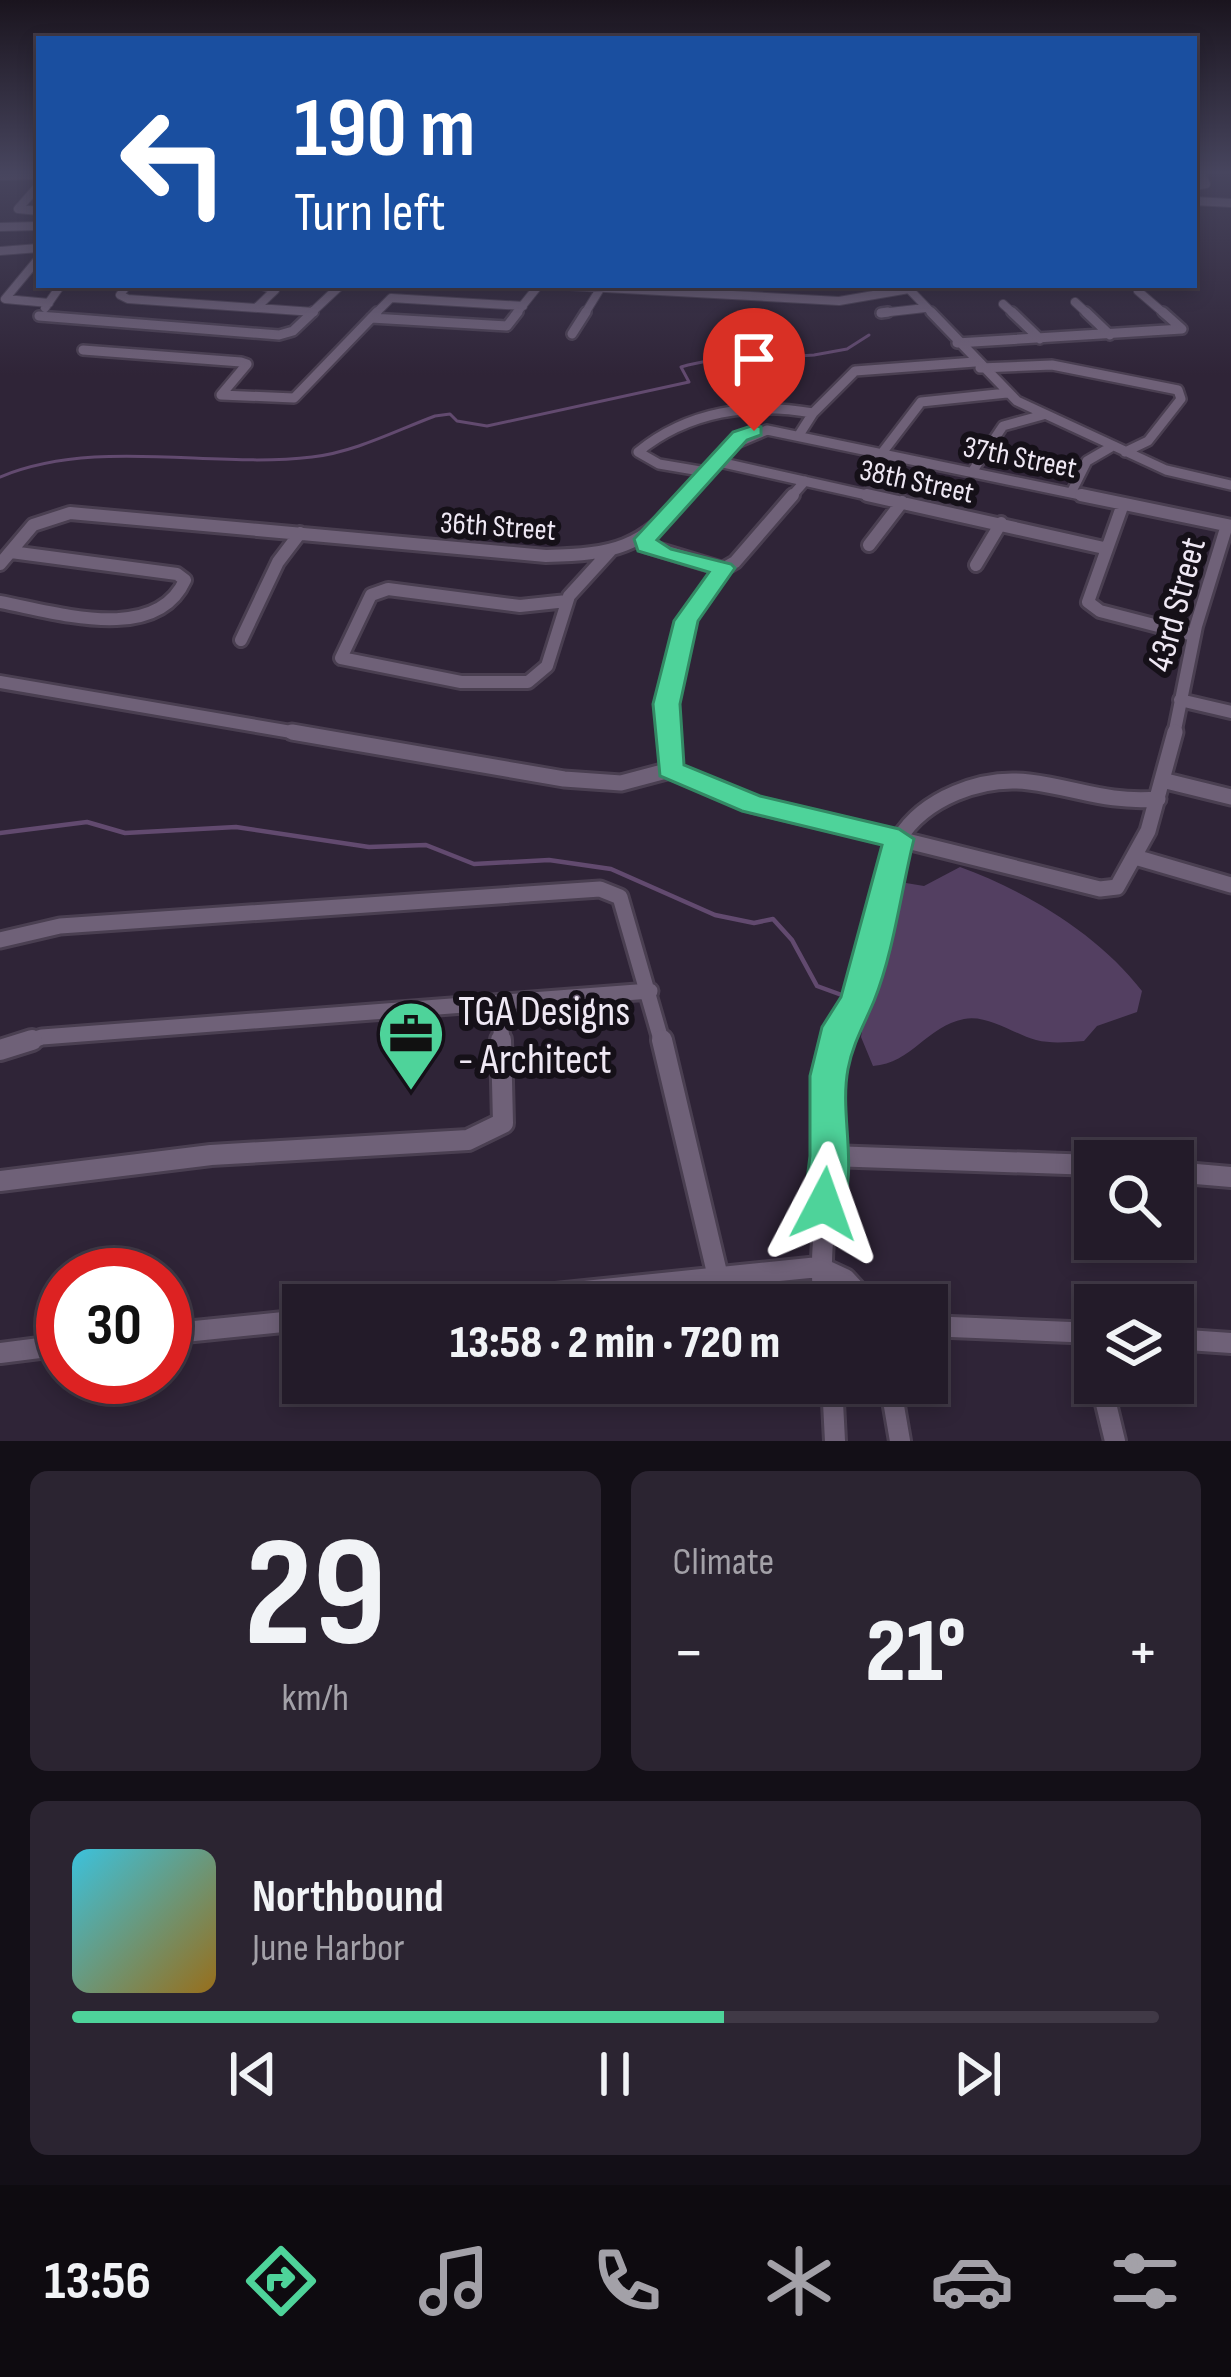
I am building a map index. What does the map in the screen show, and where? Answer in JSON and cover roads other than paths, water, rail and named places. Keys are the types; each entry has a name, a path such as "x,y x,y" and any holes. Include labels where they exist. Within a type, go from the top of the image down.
{"street":[{"path":"0,251 36,248"},
{"path":"36,261 3,297 11,302 49,303"},
{"path":"59,288 39,316 279,335 293,332 338,288"},
{"path":"126,288 120,295 128,299 314,312"},
{"path":"256,308 275,290 269,288"},
{"path":"371,318 500,327 511,323 536,288"},
{"path":"588,288 848,301 903,288"},
{"path":"908,288 1007,393 1112,447 1178,473 1231,485"},
{"path":"572,334 600,289"},
{"path":"957,343 1183,328 1138,291"},
{"path":"83,350 241,362 247,364 220,395 294,398 391,298 523,306"},
{"path":"1076,302 1110,334"},
{"path":"1003,304 1040,339"},
{"path":"880,314 926,308"},
{"path":"799,435 813,413 855,371 1052,364 1178,390 1181,399 1148,441 1125,452"},
{"path":"882,452 922,402 1007,393"},
{"path":"706,472 659,464 638,452 676,423 776,405 813,413"},
{"path":"972,472 1003,426 1044,415"},
{"name":"36th Street","path":"0,564 33,525 70,513 546,556 611,550 645,539 746,433 799,435"},
{"name":"37th Street","path":"799,435 1229,525"},
{"path":"1072,491 1087,461 1112,447"},
{"name":"38th Street","path":"719,462 1105,548"},
{"path":"670,770 667,704 686,621 723,568 735,562 805,481"},
{"path":"869,544 902,502"},
{"path":"1123,504 1088,602 1091,608 1193,635"},
{"path":"976,565 1001,523"},
{"name":"43rd Street","path":"1135,856 1166,781 1193,635 1229,525"},
{"path":"241,640 278,562 299,533"},
{"path":"645,539 646,546 663,554 723,568"},
{"path":"567,602 520,606 388,589 371,596 341,658 482,682 520,684 538,677 547,666 567,602 611,550"},
{"path":"0,602 139,620 165,612 185,587 178,574 11,552"},
{"path":"0,682 586,782 620,782 670,770 752,804 1100,890 1117,886 1135,856 1231,885"},
{"path":"1180,700 1231,712"},
{"path":"821,1284 830,1156 828,1076 840,1027 857,999 899,839 918,815 944,800 1002,782 1026,781 1117,802 1158,799"},
{"path":"1166,781 1231,797"},
{"path":"0,940 60,926 600,889 620,897 650,991 718,1277"},
{"path":"0,1050 42,1037 650,991"},
{"path":"0,1181 211,1155 468,1140 487,1134 503,1123 506,1108 500,1003"},
{"path":"830,1156 1074,1165"},
{"path":"1194,1174 1231,1177"},
{"path":"650,1284 819,1267 849,1284"},
{"path":"192,1331 282,1322"},
{"path":"948,1327 1074,1332"},
{"path":"1194,1340 1231,1343"},
{"path":"0,1353 36,1348"},
{"path":"833,1404 836,1441"},
{"path":"894,1404 900,1441"},
{"path":"1106,1404 1115,1441"}],"waterway":[{"path":"0,477 37,465 115,456 312,457 359,446 435,416 450,414 457,421 487,426 689,382 681,367 688,365 755,351 784,357 814,355 847,349 869,335"},
{"path":"0,833 87,822 125,833 236,827 369,847 426,845 474,864 549,860 611,869 715,915 754,923 773,919 792,940 817,986 850,998"}],"place":[{"name":"TGA Designs - Architect","path":"411,1093"}]}
